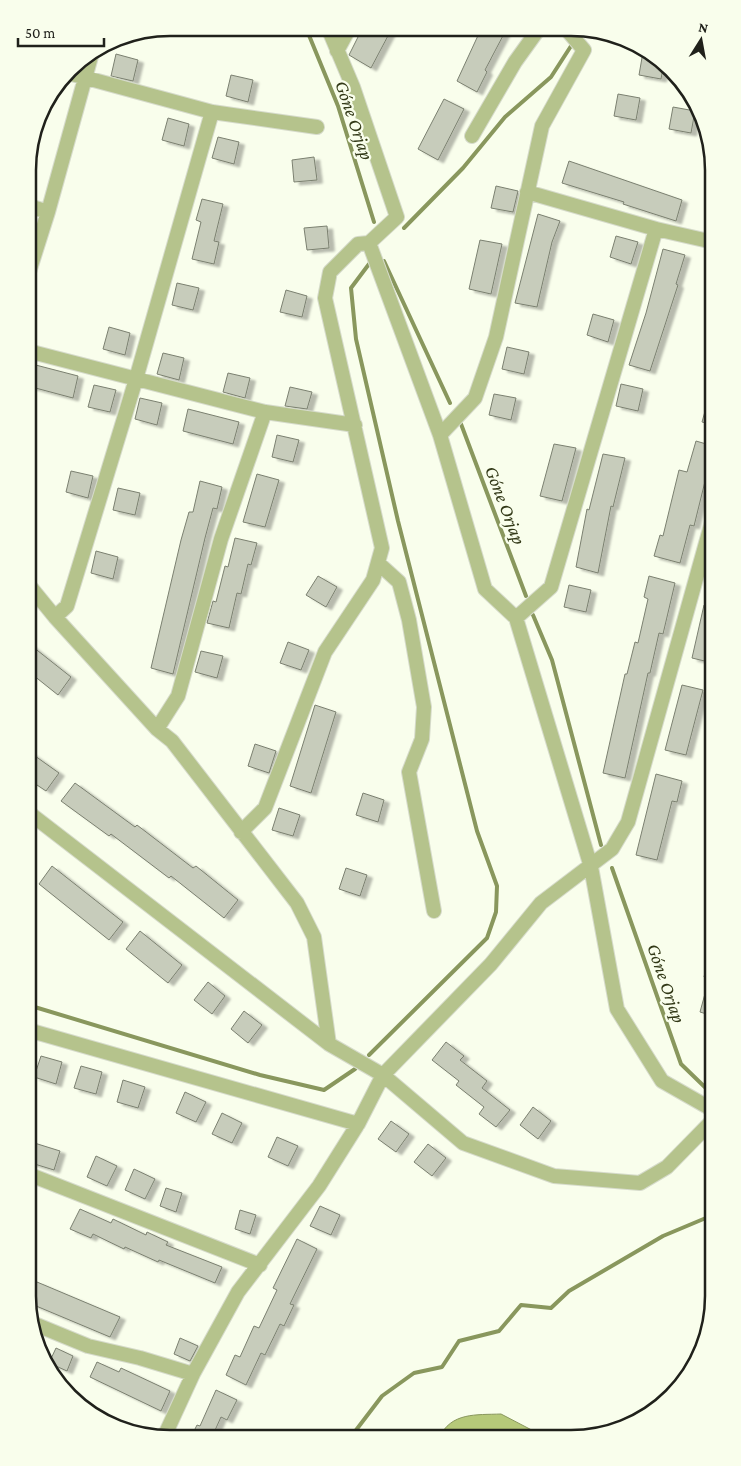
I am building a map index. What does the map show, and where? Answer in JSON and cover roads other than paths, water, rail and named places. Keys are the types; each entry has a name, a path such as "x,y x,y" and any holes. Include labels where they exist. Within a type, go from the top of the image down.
{"street":[{"path":"472,136 515,62 534,36"},
{"path":"440,435 475,398 496,337 542,126 584,50 572,36"},
{"path":"241,832 265,808 325,652 373,580 382,548 325,298 330,272 358,244 369,243 397,217 353,87 332,37"},
{"path":"338,51 345,37"},
{"path":"37,245 48,212 89,64"},
{"path":"75,75 212,112 317,127"},
{"path":"55,617 68,606 136,380 212,112"},
{"path":"527,192 656,229 705,240"},
{"path":"37,209 48,212"},
{"path":"516,618 551,588 656,229"},
{"path":"369,243 440,435 485,589 516,618 591,867 616,1009 662,1080 704,1105"},
{"path":"37,353 264,412 355,425"},
{"path":"157,729 178,696 221,539 264,412"},
{"path":"167,1430 193,1374 238,1292 260,1266 319,1186 358,1124 384,1075 490,964 541,903 591,867 612,849 628,822 705,548"},
{"path":"378,563 399,582 409,620 424,707 422,739 408,772 434,911"},
{"path":"37,595 157,729 172,741 297,903 314,937 329,1044"},
{"path":"36,818 329,1044 384,1075 463,1143 554,1176 640,1183 667,1167 704,1129"},
{"path":"36,1032 358,1124"},
{"path":"36,1177 260,1266"},
{"path":"40,1326 88,1346 140,1358 193,1374"}],"waterway":[{"name":"Góne Orjap","path":"310,37 338,106 374,222"},
{"path":"404,228 463,168 505,117 551,77 571,46"},
{"name":"Góne Orjap","path":"384,261 450,403"},
{"path":"369,264 351,288 356,339 398,521 477,831 497,886 496,912 487,938 369,1055"},
{"name":"Góne Orjap","path":"461,424 526,596"},
{"name":"Góne Orjap","path":"533,615 552,660 601,845"},
{"name":"Góne Orjap","path":"612,868 681,1064 704,1086"},
{"path":"36,1007 260,1075 324,1090 355,1069"},
{"path":"356,1430 382,1396 414,1373 442,1367 459,1341 499,1331 521,1305 551,1308 569,1291 663,1236 704,1219"}]}
